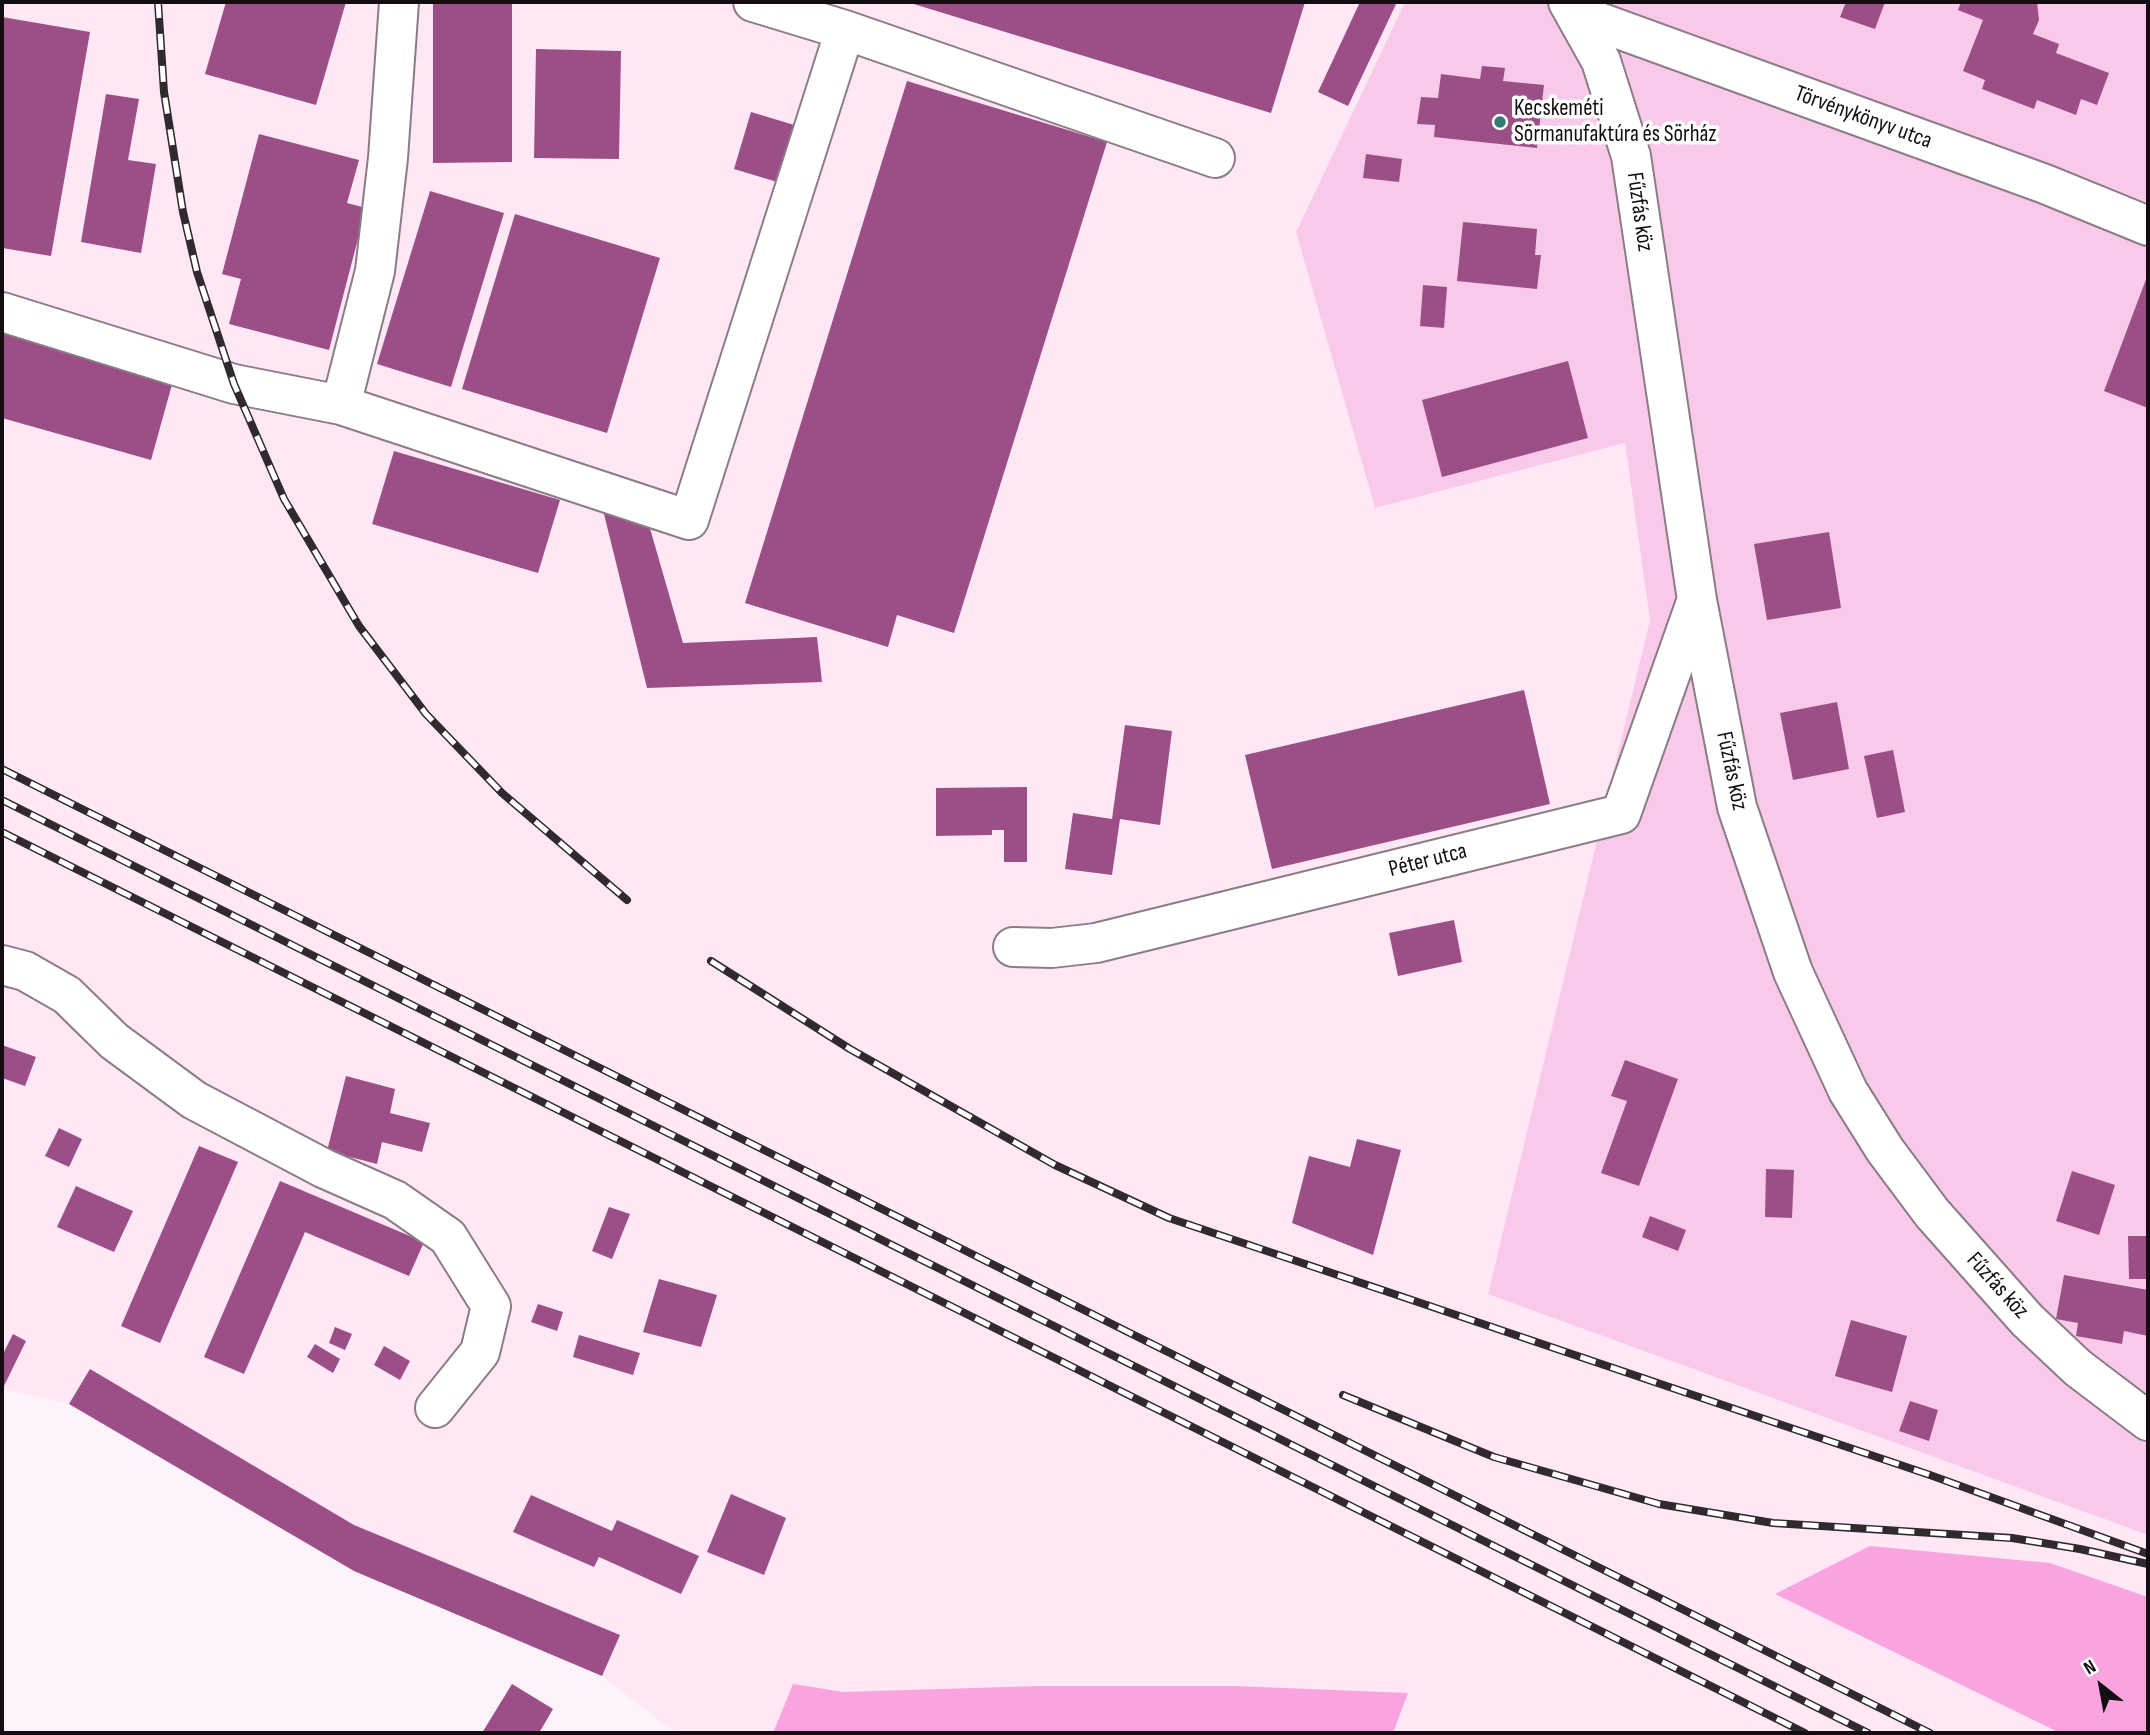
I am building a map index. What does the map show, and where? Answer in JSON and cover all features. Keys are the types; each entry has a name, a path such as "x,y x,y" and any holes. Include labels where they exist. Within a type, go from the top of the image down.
{"street":[{"path":"341,405 375,271 388,158 399,2"},
{"path":"753,2 845,30 1215,158"},
{"name":"Törvénykönyv utca","path":"1573,8 2045,184 2148,226"},
{"name":"Fűzfás köz","path":"1573,8 1601,61 1631,156 1697,600 1737,807 1793,972 1848,1091 1916,1192 2027,1320 2078,1368 2148,1421"},
{"path":"2,312 234,384 341,405 689,520 845,30"},
{"name":"Péter utca","path":"1013,947 1052,948 1096,943 1621,814 1697,600"},
{"path":"2,965 25,971 67,995 114,1041 194,1100 323,1168 395,1200 448,1237 491,1306 480,1352 435,1408"}],"shaded area":[{"path":"2,2 1405,2 1296,232 1375,508 1625,443 1650,620 1489,1294 2148,1535 2148,1597 2050,1563 1776,1595 2060,1733 676,1733 602,1676 354,1571 69,1404 2,1389"},
{"path":"1405,2 2148,2 2148,1535 1488,1294 1650,620 1625,443 1375,508 1296,232"},
{"path":"1870,1546 2050,1563 2148,1597 2148,1733 2060,1733 1775,1594"},
{"path":"793,1684 843,1692 1039,1686 1235,1686 1408,1693 1393,1733 773,1733"}],"building":[{"path":"226,2 346,2 316,105 205,74"},
{"path":"433,2 512,2 512,162 433,163"},
{"path":"907,2 1305,2 1271,113"},
{"path":"1360,2 1397,2 1348,106 1318,92"},
{"path":"1846,2 1885,2 1875,29 1840,17"},
{"path":"1961,2 2037,2 2039,20 2033,34 2059,44 2056,53 2109,73 2097,105 2081,99 2076,115 2037,100 2034,109 1982,89 1985,80 1963,71 1983,20 1958,10"},
{"path":"2,17 90,32 51,256 2,248"},
{"path":"536,49 621,51 619,159 534,158"},
{"path":"1482,66 1505,68 1503,81 1544,85 1537,148 1434,137 1435,125 1417,124 1421,97 1438,98 1441,74 1480,79"},
{"path":"907,81 1107,142 954,633 897,615 888,647 745,603"},
{"path":"106,94 139,99 128,160 156,164 141,253 81,242"},
{"path":"751,112 811,130 794,187 734,169"},
{"path":"259,134 359,160 347,203 366,208 329,350 229,324 241,279 222,274"},
{"path":"1366,154 1402,159 1399,182 1363,178"},
{"path":"430,191 504,213 451,387 377,364"},
{"path":"515,214 660,258 607,433 462,389"},
{"path":"1463,222 1537,229 1535,255 1541,255 1537,289 1457,281"},
{"path":"2148,274 2148,408 2104,391"},
{"path":"1423,285 1447,287 1444,328 1420,326"},
{"path":"2,333 173,381 151,460 2,418"},
{"path":"1568,361 1588,438 1442,477 1422,400"},
{"path":"394,451 560,500 538,573 372,524"},
{"path":"603,510 647,518 683,643 817,637 822,682 647,688"},
{"path":"1829,532 1841,608 1767,620 1754,544"},
{"path":"1524,690 1550,804 1272,869 1245,755"},
{"path":"1837,702 1849,769 1793,780 1780,713"},
{"path":"1125,725 1172,731 1160,825 1120,819 1112,875 1065,869 1073,813 1112,819"},
{"path":"1893,750 1905,812 1877,818 1864,756"},
{"path":"1027,787 1027,862 1004,862 1004,830 992,830 992,835 936,836 936,788"},
{"path":"1454,920 1462,962 1398,976 1389,933"},
{"path":"2,1045 36,1057 25,1086 2,1078"},
{"path":"1625,1060 1678,1079 1639,1186 1601,1173 1627,1101 1611,1096"},
{"path":"346,1076 395,1089 390,1113 430,1123 422,1152 382,1142 377,1164 327,1151"},
{"path":"59,1128 82,1139 69,1167 45,1156"},
{"path":"1357,1139 1401,1150 1373,1255 1292,1223 1309,1156 1350,1167"},
{"path":"199,1146 238,1162 160,1343 121,1326"},
{"path":"1766,1169 1794,1170 1792,1218 1765,1217"},
{"path":"2072,1171 2115,1185 2099,1235 2056,1221"},
{"path":"280,1181 424,1242 409,1276 305,1232 244,1374 204,1357"},
{"path":"76,1186 133,1211 114,1252 57,1227"},
{"path":"609,1207 630,1214 612,1259 592,1251"},
{"path":"1650,1216 1686,1230 1678,1251 1642,1237"},
{"path":"2128,1236 2148,1236 2148,1279 2129,1279"},
{"path":"2064,1275 2148,1290 2148,1336 2124,1331 2122,1344 2076,1336 2078,1323 2056,1319"},
{"path":"659,1279 717,1295 701,1347 643,1332"},
{"path":"538,1304 563,1312 557,1331 531,1322"},
{"path":"1851,1320 1907,1336 1892,1392 1835,1376"},
{"path":"335,1327 352,1334 345,1350 329,1343"},
{"path":"13,1334 26,1341 2,1390 2,1356"},
{"path":"579,1335 640,1353 633,1375 573,1357"},
{"path":"315,1344 340,1359 333,1373 307,1357"},
{"path":"384,1346 410,1361 400,1380 374,1365"},
{"path":"90,1369 354,1525 620,1635 602,1676 354,1571 69,1404"},
{"path":"1910,1401 1938,1410 1929,1441 1899,1431"},
{"path":"731,1494 786,1518 764,1575 707,1552"},
{"path":"531,1495 612,1531 617,1520 699,1556 681,1594 599,1557 594,1567 513,1532"},
{"path":"512,1684 553,1709 539,1733 482,1733"}],"railway":[{"path":"158,2 164,92 183,212 197,272 234,384 284,499 359,626 426,714 502,793 627,900"},
{"path":"2,769 1930,1733"},
{"path":"2,800 1868,1733"},
{"path":"2,832 1805,1733"},
{"path":"711,961 850,1049 1055,1165 1169,1218 1930,1475 2148,1554"},
{"path":"1343,1395 1494,1457 1659,1504 1773,1523 2012,1538 2148,1564"}],"place":[{"name":"Kecskeméti Sörmanufaktúra és Sörház","path":"1500,122"}]}
